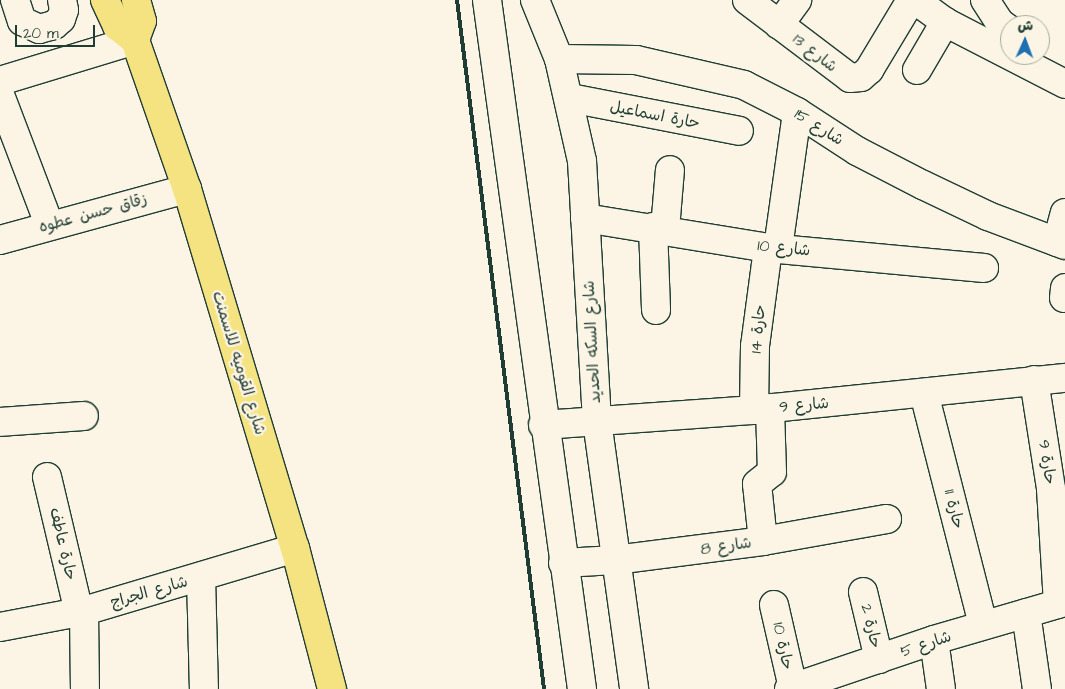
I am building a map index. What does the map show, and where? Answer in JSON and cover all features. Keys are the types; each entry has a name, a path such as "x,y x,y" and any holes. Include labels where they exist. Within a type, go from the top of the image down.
{"main road":[{"path":"105,0 117,26 135,40 142,21 136,0"},
{"name":"شارع القوميه للاسمنت","path":"135,40 187,189 295,548 332,689"}],"street":[{"path":"15,0 22,21 39,29 54,25 61,19 64,10 62,0"},
{"path":"487,0 543,425 582,689"},
{"name":"شارع السكه الحديد","path":"534,0 559,59 570,98 582,162 597,421 634,689"},
{"name":"شارع 13","path":"747,0 840,73 850,78 861,77 869,70 913,0"},
{"path":"779,25 797,0"},
{"path":"913,0 945,22 1054,66"},
{"path":"985,0 1000,23"},
{"path":"917,70 945,22"},
{"path":"0,81 135,40"},
{"name":"شارع 15","path":"559,59 636,60 744,85 797,112 857,151 923,185 988,216 1061,244"},
{"path":"0,95 8,142 49,224"},
{"name":"حارة اسماعيل","path":"570,98 739,131"},
{"name":"حارة 14","path":"763,541 757,484 772,472 755,346 797,112"},
{"path":"656,310 659,228 670,170"},
{"name":"زقاق حسن عطوه","path":"0,240 49,224 187,189"},
{"path":"1061,244 1065,213"},
{"name":"شارع 10","path":"585,218 659,228 773,248 984,268"},
{"name":"شارع 9","path":"543,425 762,409 1065,378"},
{"name":"حارة 9","path":"1034,380 1051,488 1062,603"},
{"name":"حارة 11","path":"924,393 983,625"},
{"path":"0,422 84,416"},
{"name":"حارة عاطف","path":"48,477 82,611 85,689"},
{"name":"شارع 8","path":"563,563 615,560 763,541 887,519"},
{"name":"شارع الجراج","path":"0,628 82,611 295,548"},
{"path":"201,577 204,689"},
{"name":"حارة 2","path":"863,592 879,659"},
{"name":"شارع 5","path":"791,688 846,679 879,659 983,625 1062,603"},
{"name":"حارة 10","path":"774,605 791,688"},
{"path":"1026,612 1037,689"},
{"path":"934,640 941,689"}],"railway":[{"path":"457,0 544,689"}]}
